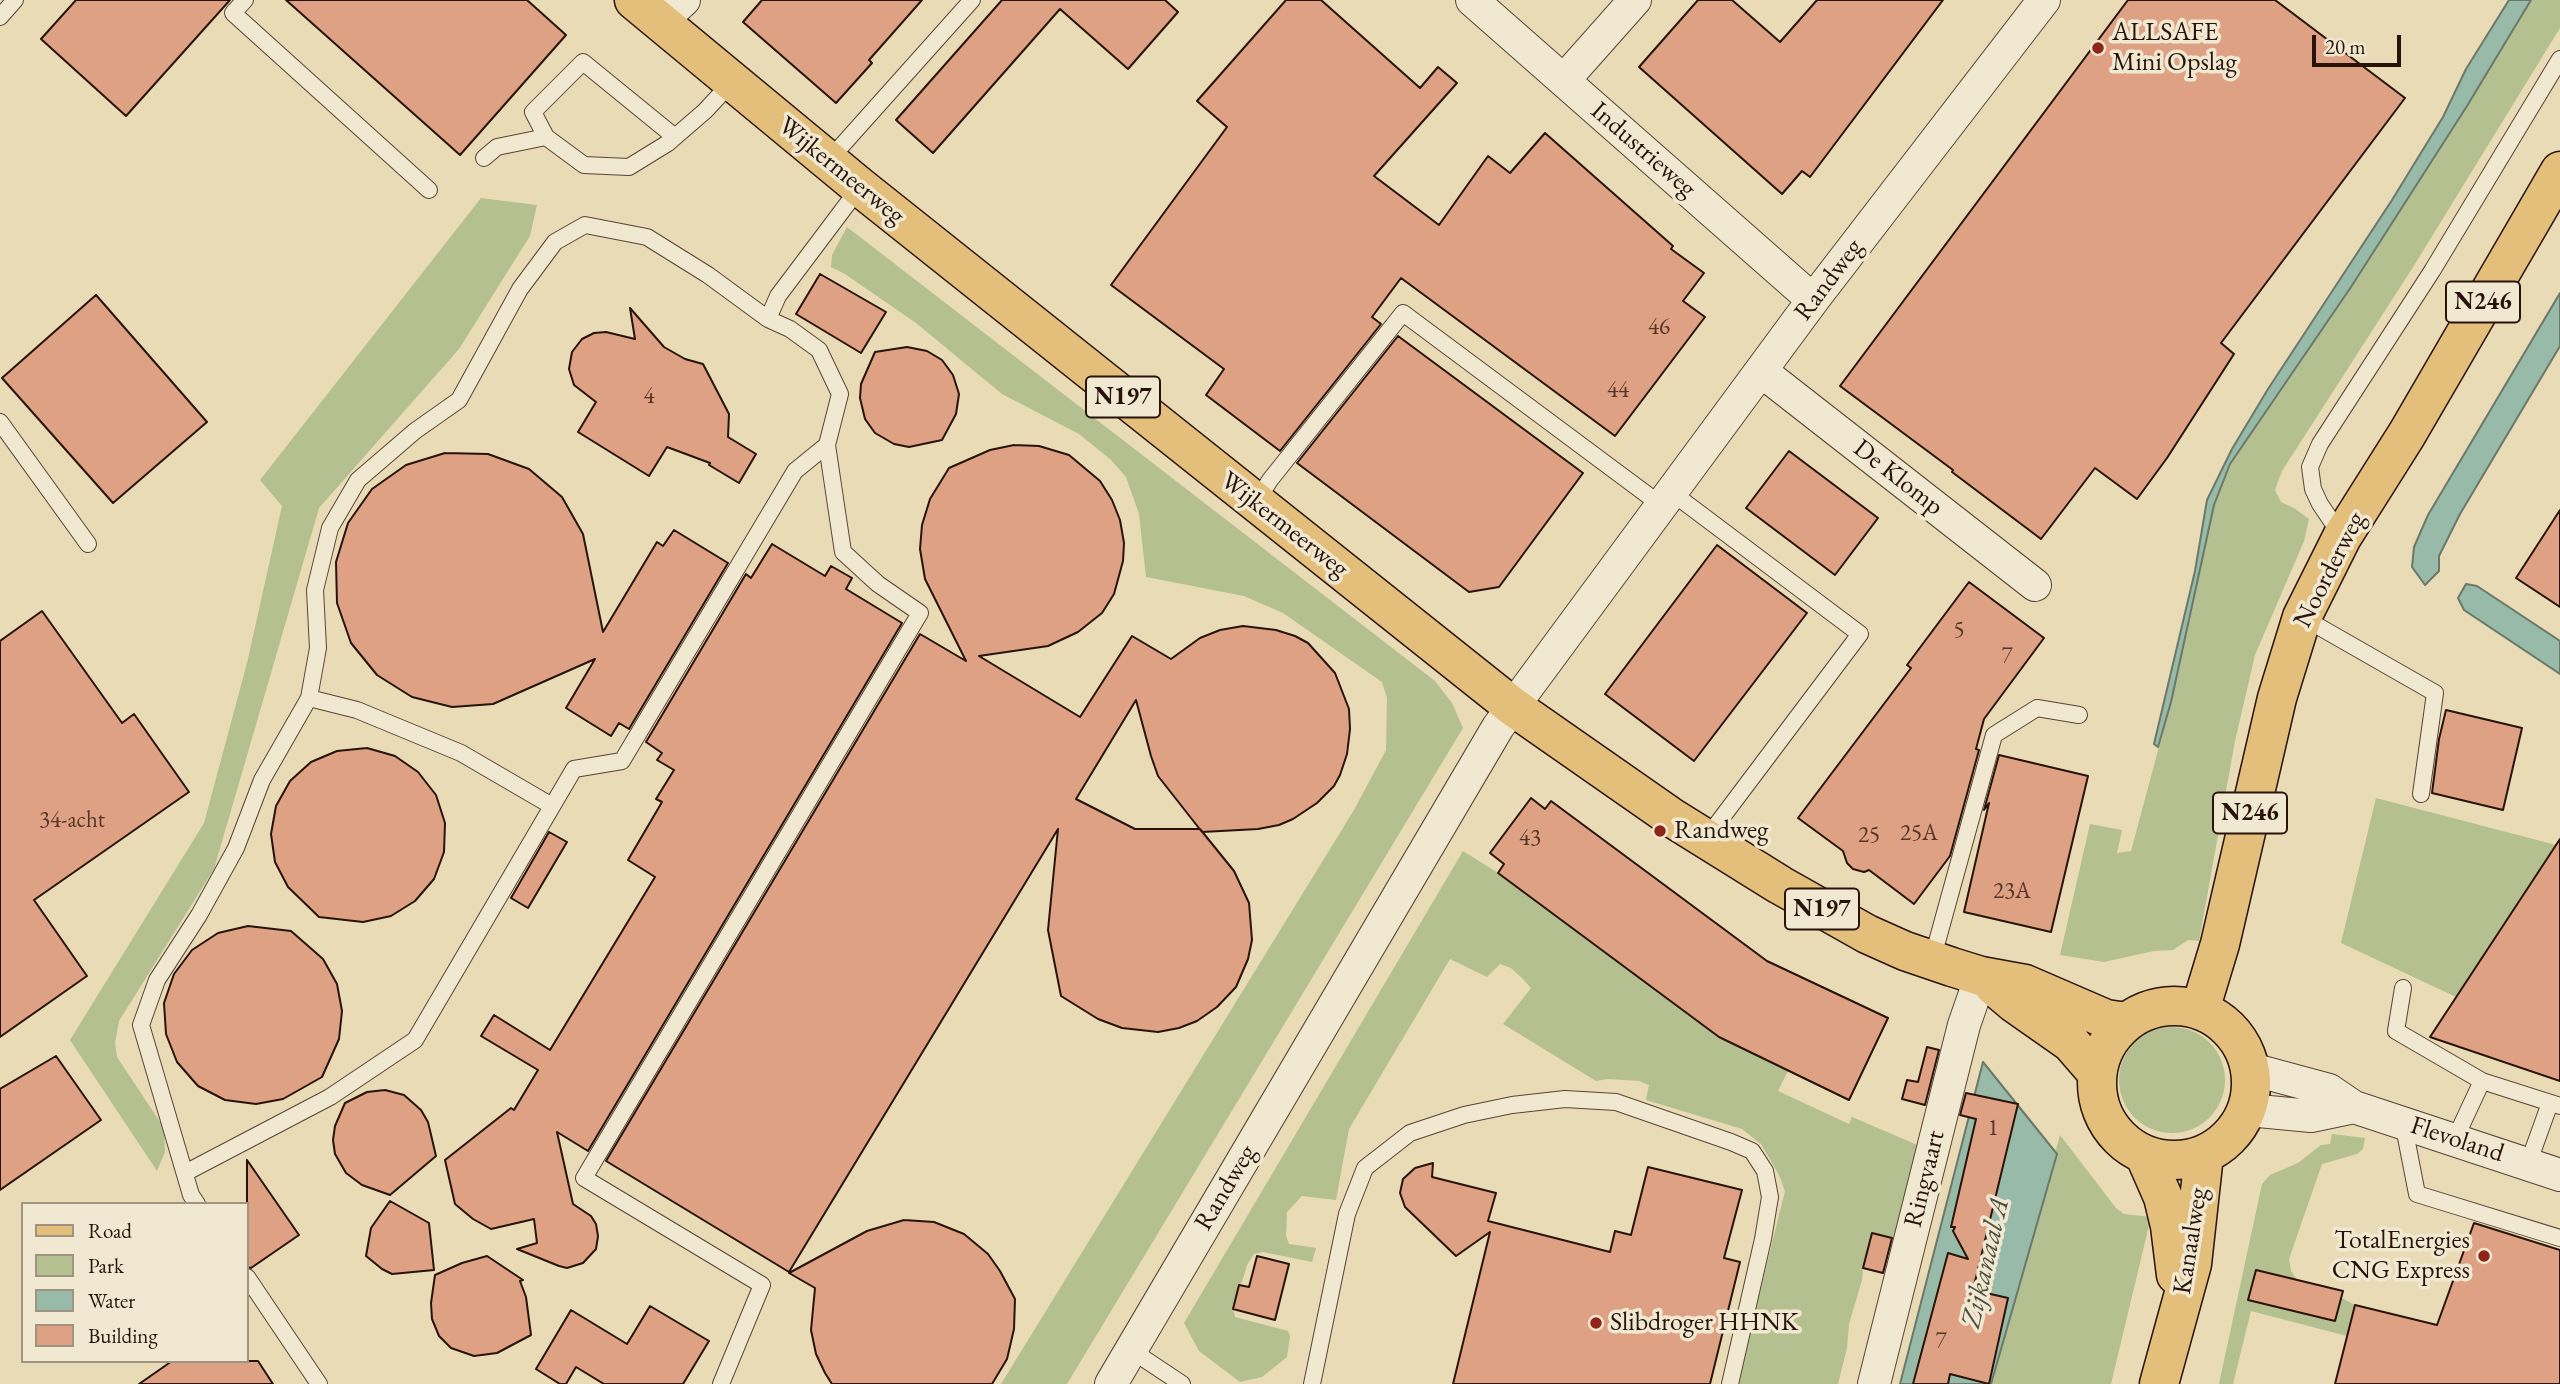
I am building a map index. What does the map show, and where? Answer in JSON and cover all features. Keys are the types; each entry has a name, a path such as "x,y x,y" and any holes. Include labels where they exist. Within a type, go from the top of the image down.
{"main road":[{"name":"Wijkermeerweg","path":"659,7 732,82 860,187 1512,706 1705,840 1867,934 1981,976 2025,984 2106,1019 2127,1021"},
{"name":"Noorderweg","path":"2200,1010 2220,944 2277,698 2302,617 2342,537 2407,433 2560,171"},
{"name":"Wijkermeerweg","path":"1981,976 2071,1043 2097,1073"},
{"path":"2175,1006 2200,1010 2218,1019 2234,1033 2245,1050 2251,1069 2252,1090 2248,1110 2230,1137 2204,1155 2184,1161 2145,1156 2127,1146 2107,1122 2097,1094 2097,1073 2102,1054 2113,1036 2127,1021 2150,1010 2175,1006"},
{"name":"Kanaalweg","path":"2159,1384 2192,1264 2204,1155"},
{"name":"Kanaalweg","path":"2145,1156 2159,1186 2170,1226 2176,1265 2175,1326"}],"street":[{"name":"Industrieweg","path":"1472,0 1813,300"},
{"path":"1564,80 1636,0"},
{"name":"Randweg","path":"1111,1384 1512,706 1813,300 2044,0"},
{"name":"De Klomp","path":"1761,371 2035,585"},
{"name":"Ringvaart","path":"1874,1384 1964,1025 1981,976"},
{"name":"Flevoland","path":"2251,1069 2329,1090 2354,1107 2560,1175"},
{"name":"Flevoland","path":"2248,1110 2311,1116 2354,1107"}],"lane":[{"path":"0,17 15,0"},
{"path":"245,0 233,13 429,190"},
{"path":"828,161 972,0"},
{"path":"2342,537 2313,489 2310,467 2320,444 2432,271 2560,59"},
{"path":"674,137 583,62 533,112 546,137 584,165 629,167 674,137 705,111 732,82"},
{"path":"484,158 497,147 546,137"},
{"path":"768,319 778,296 860,187"},
{"path":"196,1202 191,1195 141,1025 158,980 200,915 236,848 262,780 309,698 318,648 315,590 330,528 358,480 415,431 459,400 520,289 555,242 585,225 647,237 818,350 839,394 827,445 843,552 878,584 920,613 584,1178 762,1285 721,1384"},
{"path":"1256,502 1270,480 1403,313 1860,635 1705,840"},
{"path":"0,422 88,544"},
{"path":"185,1173 330,1097 415,1040 574,769 622,761 795,471 827,445"},
{"path":"2302,617 2435,693 2421,794"},
{"path":"309,698 357,710 461,753 552,806"},
{"path":"1932,960 1994,735 2037,708 2078,715"},
{"path":"2403,988 2396,1031 2482,1081 2555,1105 2528,1164"},
{"path":"2455,1139 2482,1081"},
{"path":"1312,1384 1347,1214 1365,1168 1410,1133 1488,1110 1565,1099 1616,1102 1731,1142 1752,1151 1765,1171 1770,1197 1730,1384"},
{"path":"2403,1122 2417,1194 2560,1238"},
{"path":"248,1278 319,1384"},
{"path":"1131,1350 1182,1384"}],"green space":[{"path":"2531,0 2560,0 2560,28 2415,264 2282,471 2275,490 2281,502 2309,519 2304,541 2255,655 2235,741 2199,941 2188,940 2173,950 2154,951 2104,962 2060,955 2090,824 2122,830 2117,853 2131,851 2171,702 2214,505 2230,464 2351,287 2467,106"},
{"path":"481,198 537,205 530,236 459,349 319,508 214,869 119,1021 115,1043 117,1057 164,1128 165,1152 157,1171 70,1040 204,823 247,663 282,506 260,480"},
{"path":"847,227 1435,681 1452,703 1463,728 1067,1384 1001,1384 1354,810 1386,750 1387,698 1382,682 1283,613 1244,596 1146,577 1139,514 1126,477 1110,459 1079,434 1002,394 916,323 831,267 832,255"},
{"path":"2376,798 2556,845 2456,997 2341,943"},
{"path":"1463,851 1498,873 1719,1038 1788,1071 1778,1091 1849,1124 1852,1117 1929,1150 1901,1231 1891,1238 1872,1233 1849,1324 1847,1348 1838,1384 1737,1384 1785,1191 1761,1144 1742,1129 1646,1100 1649,1085 1639,1081 1596,1081 1503,1024 1531,988 1511,968 1500,964 1487,977 1450,959 1349,1129 1336,1200 1302,1196 1287,1212 1286,1236 1289,1244 1316,1248 1312,1262 1263,1252 1254,1254 1247,1265 1233,1309 1235,1317 1288,1331 1290,1336 1287,1357 1262,1377 1240,1382 1199,1351 1184,1323"},
{"path":"2172,1027 2192,1031 2210,1042 2221,1060 2225,1080 2221,1100 2210,1118 2192,1129 2172,1133 2152,1129 2134,1118 2123,1100 2119,1080 2123,1060 2134,1042 2152,1031"},
{"path":"2332,1134 2365,1138 2363,1149 2357,1154 2322,1164 2289,1259 2291,1271 2298,1281 2355,1305 2347,1336 2251,1311 2233,1384 2219,1384 2262,1184 2270,1175 2298,1163 2321,1145 2330,1144"},
{"path":"2060,1135 2116,1208 2124,1214 2151,1217 2111,1384 1991,1384"}],"water":[{"path":"2509,0 2531,0 2467,106 2351,287 2230,464 2214,505 2171,702 2158,747 2154,744 2195,571 2207,500 2232,449 2268,389 2392,200 2443,117 2466,69"},
{"path":"2560,293 2560,346 2460,514 2439,556 2439,571 2425,585 2412,567 2414,547 2428,515"},
{"path":"2466,584 2477,586 2560,641 2560,674 2464,610 2458,598"},
{"name":"Zijkanaal A","path":"1983,1062 2057,1154 1991,1384 1900,1384"}],"building":[{"path":"76,0 230,0 126,116 41,39"},
{"path":"286,0 527,0 566,35 460,155"},
{"path":"762,0 922,0 869,60 872,63 836,103 743,22"},
{"path":"1002,0 1165,0 1178,12 1128,69 1060,9 933,153 896,120"},
{"path":"1286,0 1321,0 1420,88 1438,67 1457,83 1374,176 1439,225 1488,156 1510,173 1545,133 1673,246 1671,249 1704,273 1683,301 1705,317 1615,436 1401,278 1372,317 1381,324 1280,451 1206,395 1224,369 1111,285 1227,127 1197,101"},
{"path":"1698,0 1732,0 1780,42 1817,0 1943,0 1810,177 1802,171 1782,194 1639,67"},
{"path":"2128,0 2275,0 2405,98 2221,343 2234,354 2167,458 2137,499 2095,468 2041,539 1840,386"},
{"path":"820,274 886,312 861,353 796,314"},
{"path":"96,295 207,422 113,503 2,378"},
{"path":"630,308 664,347 685,359 703,364 729,414 728,437 756,454 739,483 709,465 710,463 667,447 649,476 578,432 596,402 574,385 569,369 572,352 582,339 594,333 606,332 635,339"},
{"path":"1398,336 1583,473 1499,587 1469,592 1297,463"},
{"path":"907,347 927,351 942,360 953,375 959,394 956,414 942,440 909,447 894,444 875,433 865,419 860,398 861,384 875,352"},
{"path":"1014,445 1039,446 1069,455 1100,481 1120,520 1124,543 1123,561 1114,594 1102,613 1078,632 1048,646 979,656 1080,717 1132,636 1171,659 1200,638 1220,630 1243,626 1276,630 1308,643 1335,673 1349,709 1347,754 1334,786 1317,803 1293,819 1258,829 1202,832 1234,871 1249,903 1252,940 1248,959 1236,987 1217,1007 1197,1021 1179,1028 1158,1032 1122,1028 1098,1019 1061,996 1048,930 1058,829 789,1272 606,1161 920,634 966,661 925,579 920,549 922,525 930,499 949,468 990,450","holes":["1136,700 1158,776 1200,829 1135,829 1076,799"]},
{"path":"1789,451 1878,518 1835,575 1746,508"},
{"path":"445,453 488,454 529,469 562,497 583,534 603,632 657,542 663,546 674,530 728,563 629,729 619,723 611,736 566,708 595,659 493,704 452,707 412,697 377,675 351,643 337,603 336,562 348,523 372,489 406,465"},
{"path":"2560,510 2560,607 2516,578"},
{"path":"772,544 825,576 831,566 852,578 846,589 902,623 588,1151 557,1132 573,1204 591,1216 598,1236 596,1249 583,1263 567,1268 559,1266 517,1249 537,1243 534,1219 491,1229 455,1204 445,1160 511,1108 514,1110 538,1070 481,1036 494,1015 550,1050 655,877 628,860 662,802 656,799 674,770 657,760 662,753 646,742 746,574 751,578"},
{"path":"1717,545 1807,613 1694,761 1605,694"},
{"path":"1969,582 2044,638 1984,719 1976,749 1979,750 1950,856 1914,904 1869,870 1864,872 1853,869 1847,863 1843,851 1798,818 1911,668 1907,665"},
{"path":"42,611 122,723 134,714 189,792 34,900 87,976 0,1037 0,641"},
{"path":"2446,710 2522,728 2503,810 2432,793"},
{"path":"367,748 395,756 418,772 436,795 445,823 444,852 434,879 415,901 391,916 363,922 319,917 288,887 275,862 271,834 276,806 290,781 311,762 337,751"},
{"path":"1999,755 2088,776 2051,932 1964,912 1989,803 1984,810"},
{"path":"1531,798 1545,809 1551,801 1767,961 1888,1018 1849,1100 1719,1037 1498,873 1504,864 1490,853"},
{"path":"549,832 567,842 528,908 511,898"},
{"path":"2560,839 2560,1081 2430,1037"},
{"path":"248,926 291,931 323,959 337,984 342,1011 339,1039 322,1077 283,1099 256,1104 225,1100 198,1086 177,1062 166,1034 164,1003 174,974 192,950 218,933"},
{"path":"1927,1047 1939,1050 1925,1105 1902,1099 1907,1080 1918,1082"},
{"path":"56,1056 101,1120 0,1190 0,1089"},
{"path":"385,1090 404,1095 421,1110 428,1122 436,1156 390,1195 362,1185 346,1173 335,1154 333,1140 335,1126 345,1103 367,1092"},
{"path":"1966,1093 2018,1104 1973,1290 2008,1298 1989,1384 1950,1374 1948,1384 1913,1384 1948,1253 1968,1259 1953,1231 1955,1227 1951,1227 1976,1119 1960,1115"},
{"path":"247,1160 299,1235 251,1268 248,1267"},
{"name":"Slibdroger HHNK","path":"1433,1163 1432,1177 1496,1193 1488,1221 1610,1252 1615,1231 1631,1235 1648,1167 1742,1190 1724,1258 1740,1262 1710,1384 1453,1384 1490,1232 1456,1256 1405,1207 1400,1193 1403,1179 1415,1168"},
{"path":"390,1201 429,1223 434,1270 392,1274 366,1256 371,1228"},
{"path":"904,1220 934,1222 964,1234 988,1254 1000,1271 1015,1299 1014,1329 1007,1359 992,1384 832,1384 825,1373 816,1354 811,1330 815,1288 789,1273 867,1231"},
{"path":"2474,1223 2560,1250 2560,1384 2335,1384 2355,1305 2437,1325"},
{"path":"1872,1233 1892,1238 1883,1273 1863,1268"},
{"path":"487,1256 523,1280 520,1281 526,1297 531,1335 497,1353 474,1356 451,1348 439,1336 432,1319 431,1303 435,1275"},
{"path":"1257,1256 1289,1264 1275,1320 1233,1309 1239,1285 1249,1287"},
{"path":"2256,1270 2343,1291 2335,1321 2248,1300"},
{"path":"650,1306 709,1341 683,1384 604,1384 576,1367 566,1384 560,1384 536,1369 571,1310 627,1344"},
{"path":"258,1361 273,1384 139,1384 169,1363"}],"place":[{"name":"ALLSAFE Mini Opslag","path":"2098,48"},
{"name":"Randweg","path":"1660,831"},
{"name":"TotalEnergies CNG Express","path":"2484,1256"},
{"name":"Slibdroger HHNK","path":"1596,1323"}]}
